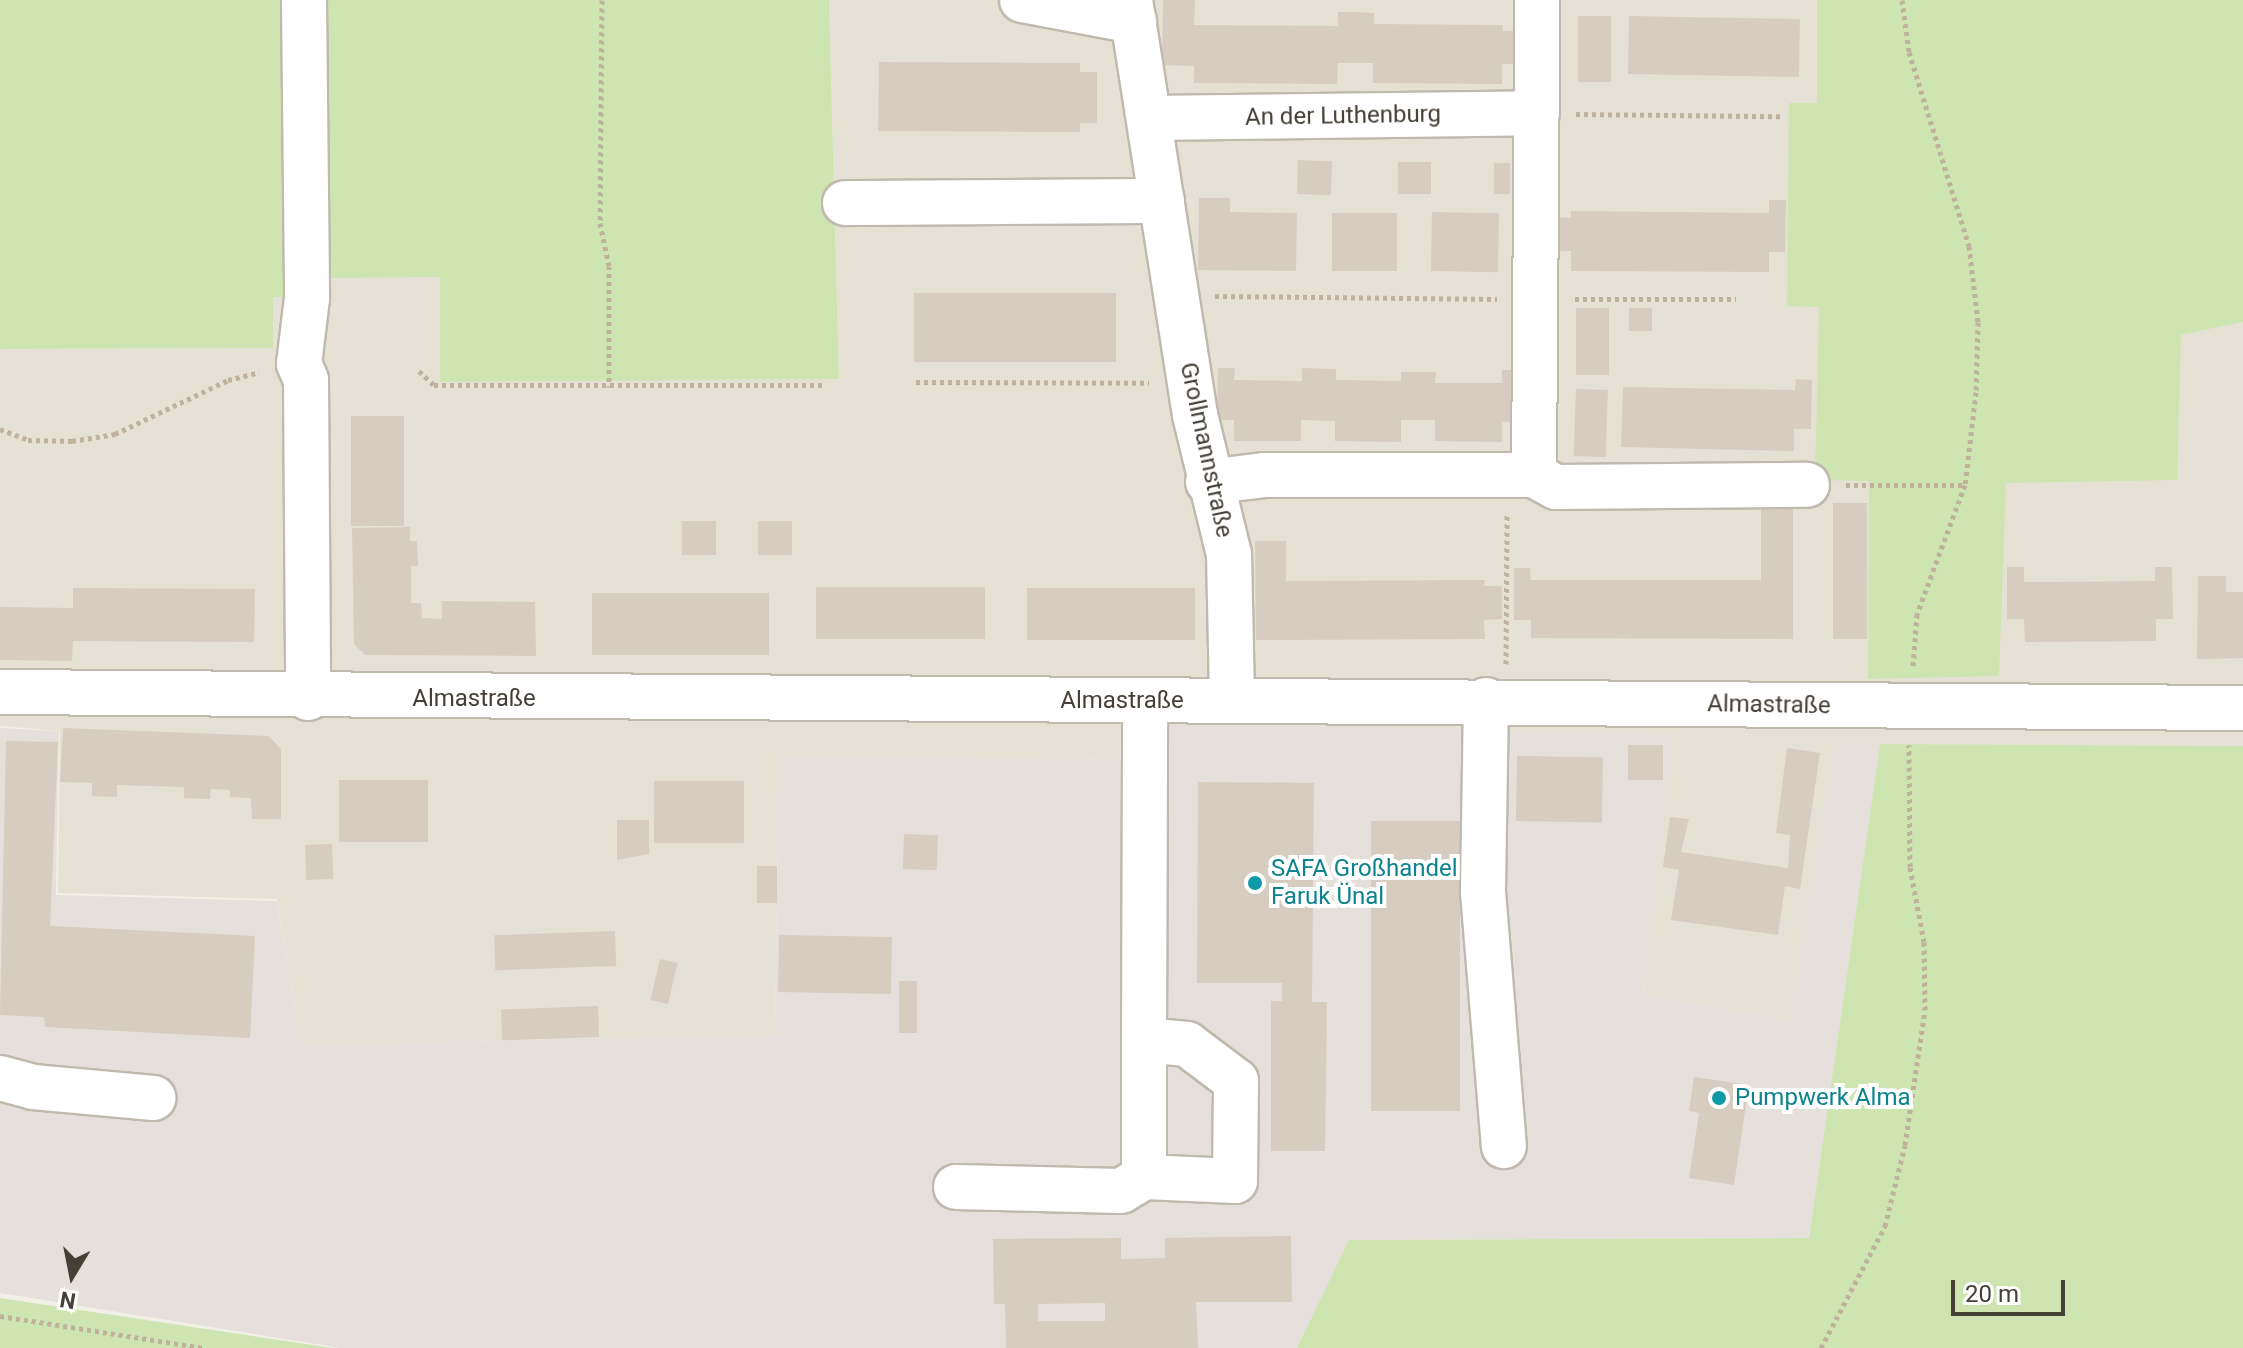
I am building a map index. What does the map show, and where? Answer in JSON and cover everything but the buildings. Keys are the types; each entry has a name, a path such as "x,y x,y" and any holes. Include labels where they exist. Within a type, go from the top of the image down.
{"street":[{"path":"304,0 307,298 299,364 306,380 308,698"},
{"path":"1022,0 1132,10"},
{"path":"1534,475 1537,0"},
{"name":"Grollmannstraße","path":"1132,10 1189,378 1208,482 1229,554 1232,701"},
{"name":"An der Luthenburg","path":"1149,118 1537,113"},
{"path":"845,203 1162,201"},
{"path":"1208,482 1264,475 1534,475 1556,487 1807,485"},
{"name":"Almastraße","path":"0,692 308,698 1496,700 1911,707 2243,708"},
{"path":"1496,700 1483,892 1504,1146"},
{"path":"1144,1177 1145,701"},
{"path":"956,1187 1121,1191 1144,1177 1235,1181 1236,1081 1187,1044 1144,1040"},
{"path":"0,1078 33,1087 153,1098"}],"path":[{"path":"602,0 600,223 609,266 609,387"},
{"path":"1821,1348 1873,1255 1896,1192 1925,1010 1924,942 1908,828 1917,614 1965,485 1978,336 1969,246 1909,52 1902,0"},
{"path":"1537,113 1783,116"},
{"path":"1178,295 1736,299"},
{"path":"0,429 42,440 115,434 228,380 299,364"},
{"path":"419,371 434,385 823,385"},
{"path":"916,382 1160,383 1189,378"},
{"path":"1807,485 1965,485"},
{"path":"1496,700 1507,511"},
{"path":"0,1316 204,1348"}],"shaded area":[{"path":"829,0 2090,0 2137,344 2243,322 2243,746 1835,744 1789,1020 1643,995 1673,734 1115,760 779,754 775,1035 302,1044 277,899 58,893 60,731 0,726 0,349 273,348 273,296 294,297 297,202 329,201 331,277 441,276 440,381 839,379"},
{"path":"1143,721 1674,734 1643,994 1789,1020 1835,744 1880,744 1809,1238 1350,1240 1297,1348 341,1348 0,1293 0,728 59,731 56,895 277,901 302,1044 775,1035 779,754 1115,760"}],"green space":[{"path":"0,0 829,0 839,379 440,382 440,277 331,278 328,201 294,297 273,297 273,348 0,349"},
{"path":"1817,0 2243,0 2243,322 2181,335 2177,480 2006,483 1999,676 1868,679 1869,481 1815,480 1819,307 1787,306 1789,103 1817,103"},
{"path":"1880,744 2243,746 2243,1348 1297,1348 1349,1240 1809,1238"},
{"path":"0,1298 332,1348 0,1348"}],"place":[{"name":"SAFA Großhandel Faruk Ünal","path":"1255,883"},
{"name":"Pumpwerk Alma","path":"1719,1098"}]}
